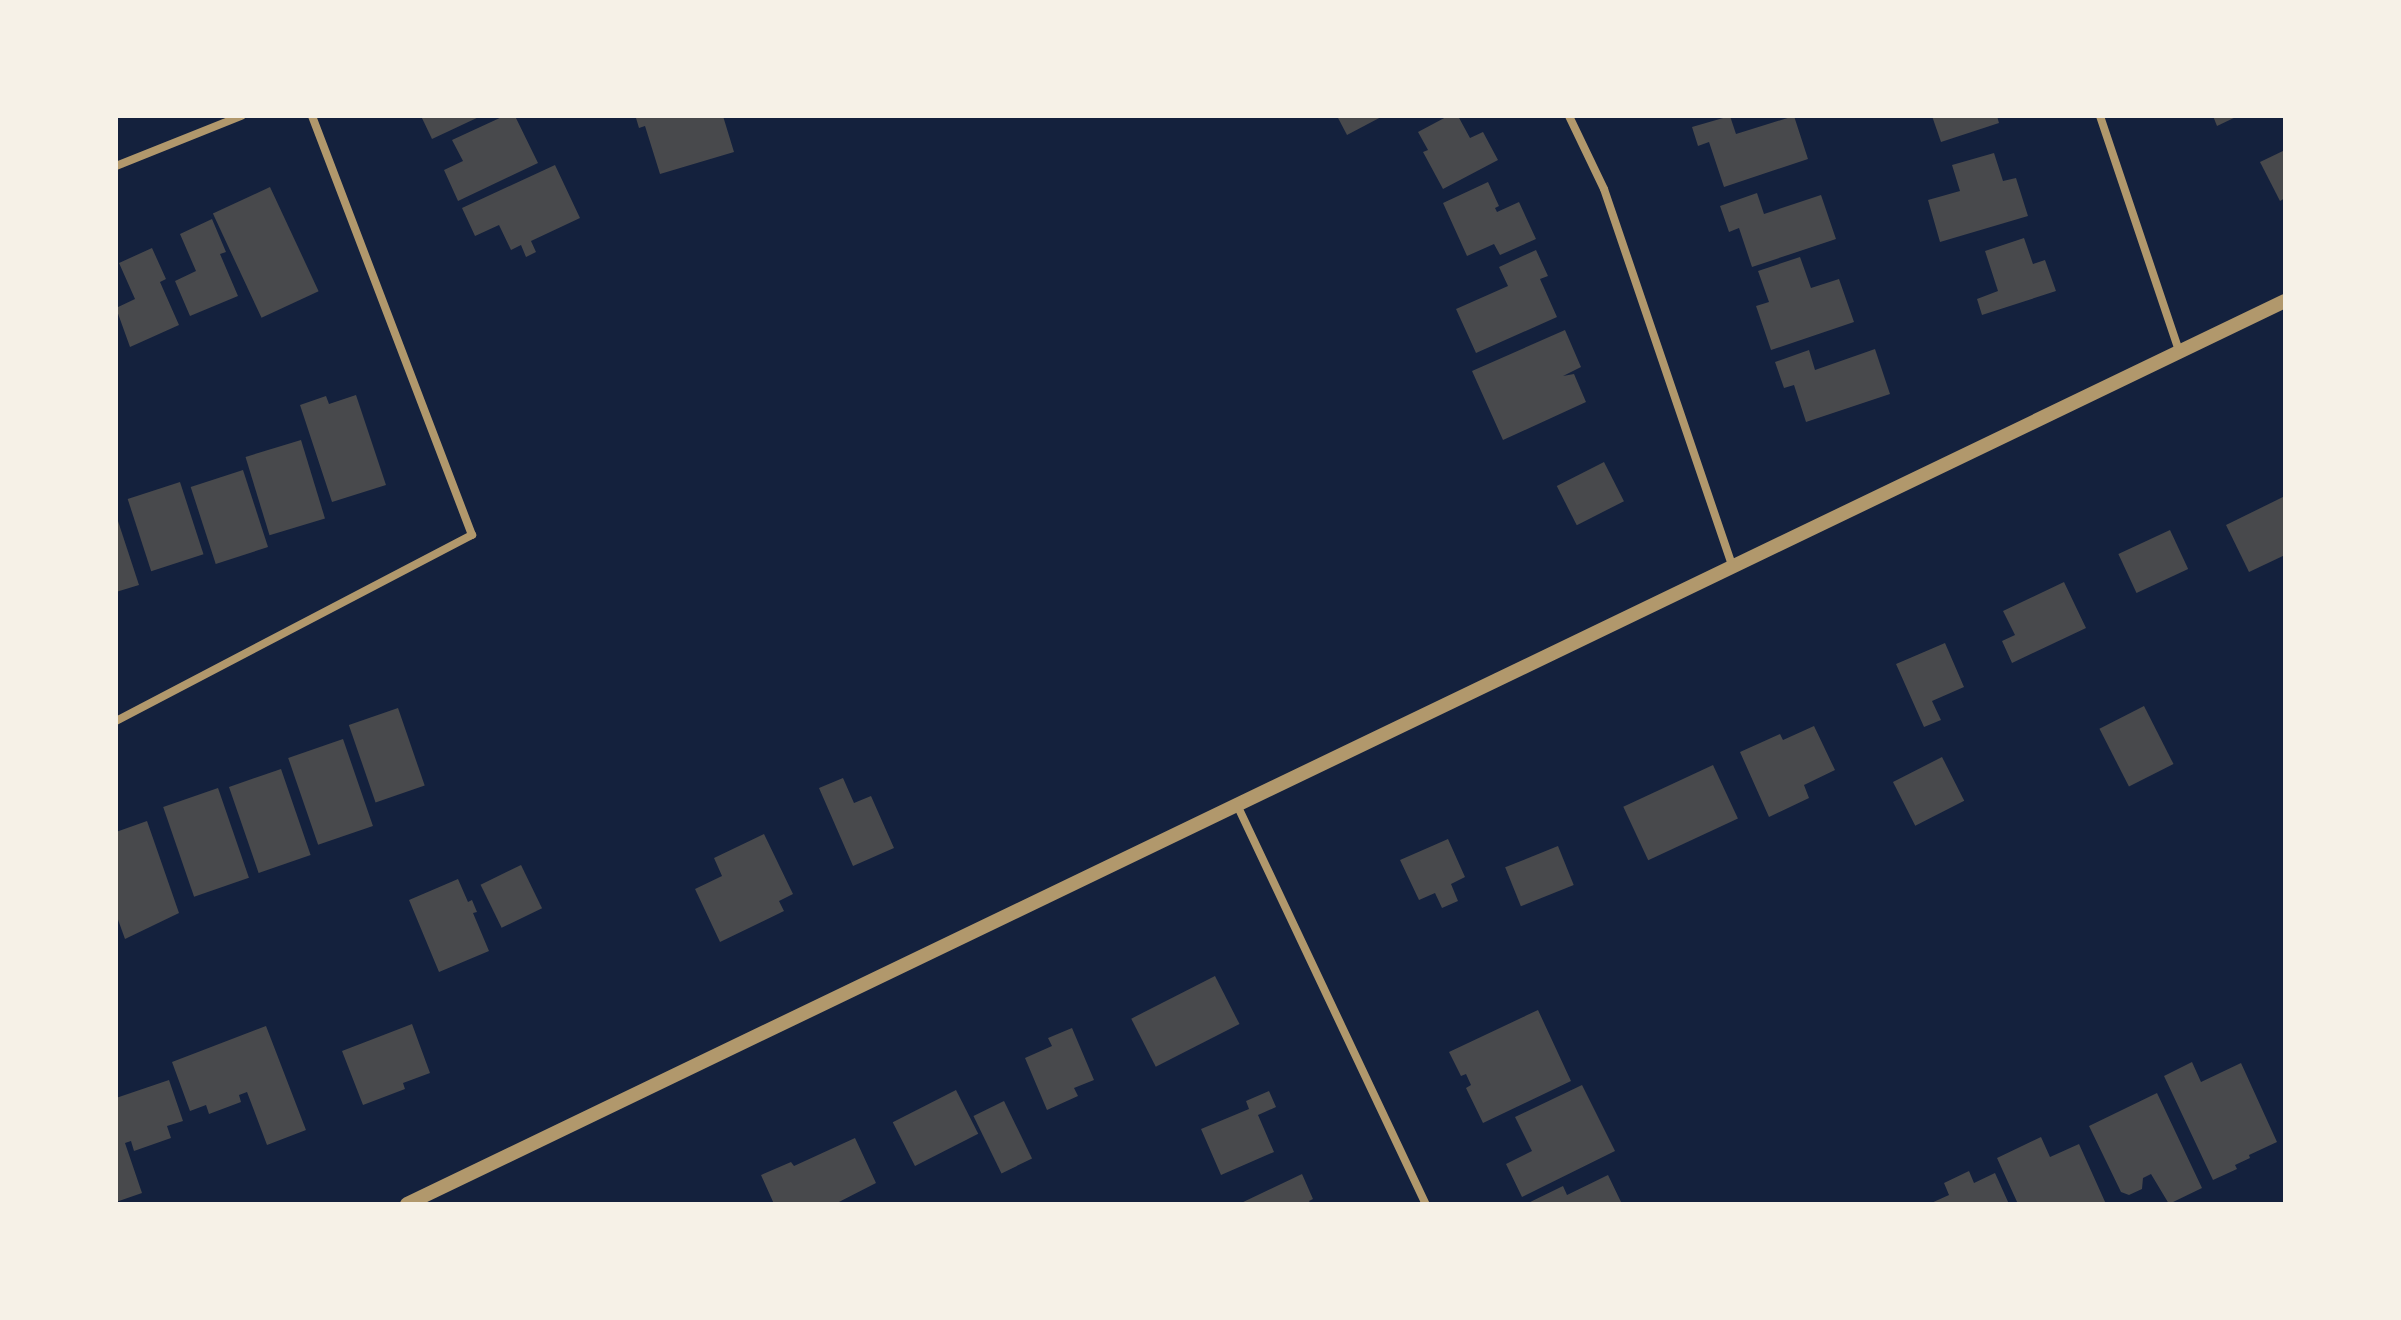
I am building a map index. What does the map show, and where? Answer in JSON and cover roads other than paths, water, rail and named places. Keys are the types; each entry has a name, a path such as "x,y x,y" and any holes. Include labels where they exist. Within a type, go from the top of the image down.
{"street":[{"path":"116,166 241,116"},
{"path":"116,721 472,535 312,116"},
{"path":"1569,116 1604,189 1733,568"},
{"path":"2100,116 2179,351"},
{"path":"407,1204 2285,301"},
{"path":"1238,807 1426,1204"}]}
